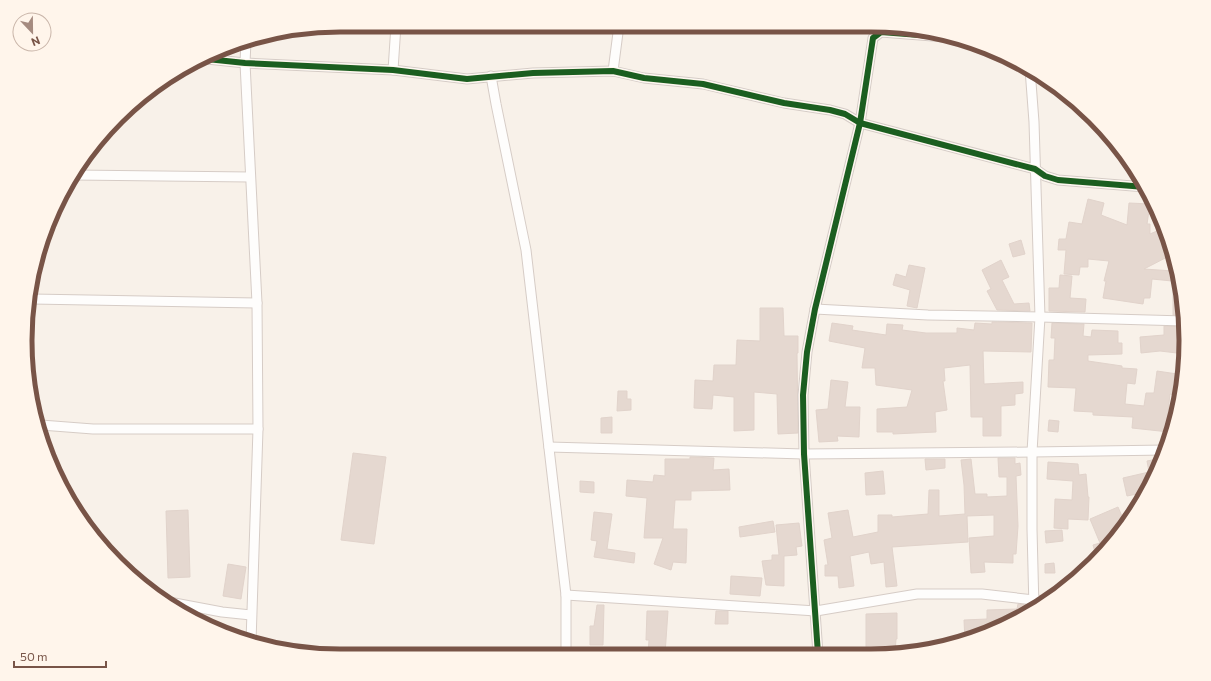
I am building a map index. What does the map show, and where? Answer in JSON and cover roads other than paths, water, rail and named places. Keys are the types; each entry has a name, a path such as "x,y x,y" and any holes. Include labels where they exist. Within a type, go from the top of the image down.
{"street":[{"path":"393,70 396,32"},
{"path":"613,71 619,32"},
{"path":"818,649 804,454 804,381 807,352 815,309 860,123 873,38 879,32"},
{"path":"246,47 245,63 250,177 257,303 258,429 251,636"},
{"path":"213,60 245,63 393,70 467,79 533,73 613,71 644,78 703,84 784,103 830,110 845,114 860,123 1035,169 1045,176 1058,180 1138,186"},
{"path":"491,76 497,112 526,250 566,595 566,649"},
{"path":"1031,77 1034,122 1040,316 1032,452 1034,602"},
{"path":"80,175 250,177"},
{"path":"35,299 257,303"},
{"path":"815,309 928,315 1040,316 1178,321"},
{"path":"44,425 93,429 258,429"},
{"path":"549,447 804,454 1159,450"},
{"path":"566,595 816,611 917,594 982,594 1031,604"},
{"path":"180,604 222,612 251,615"}]}
